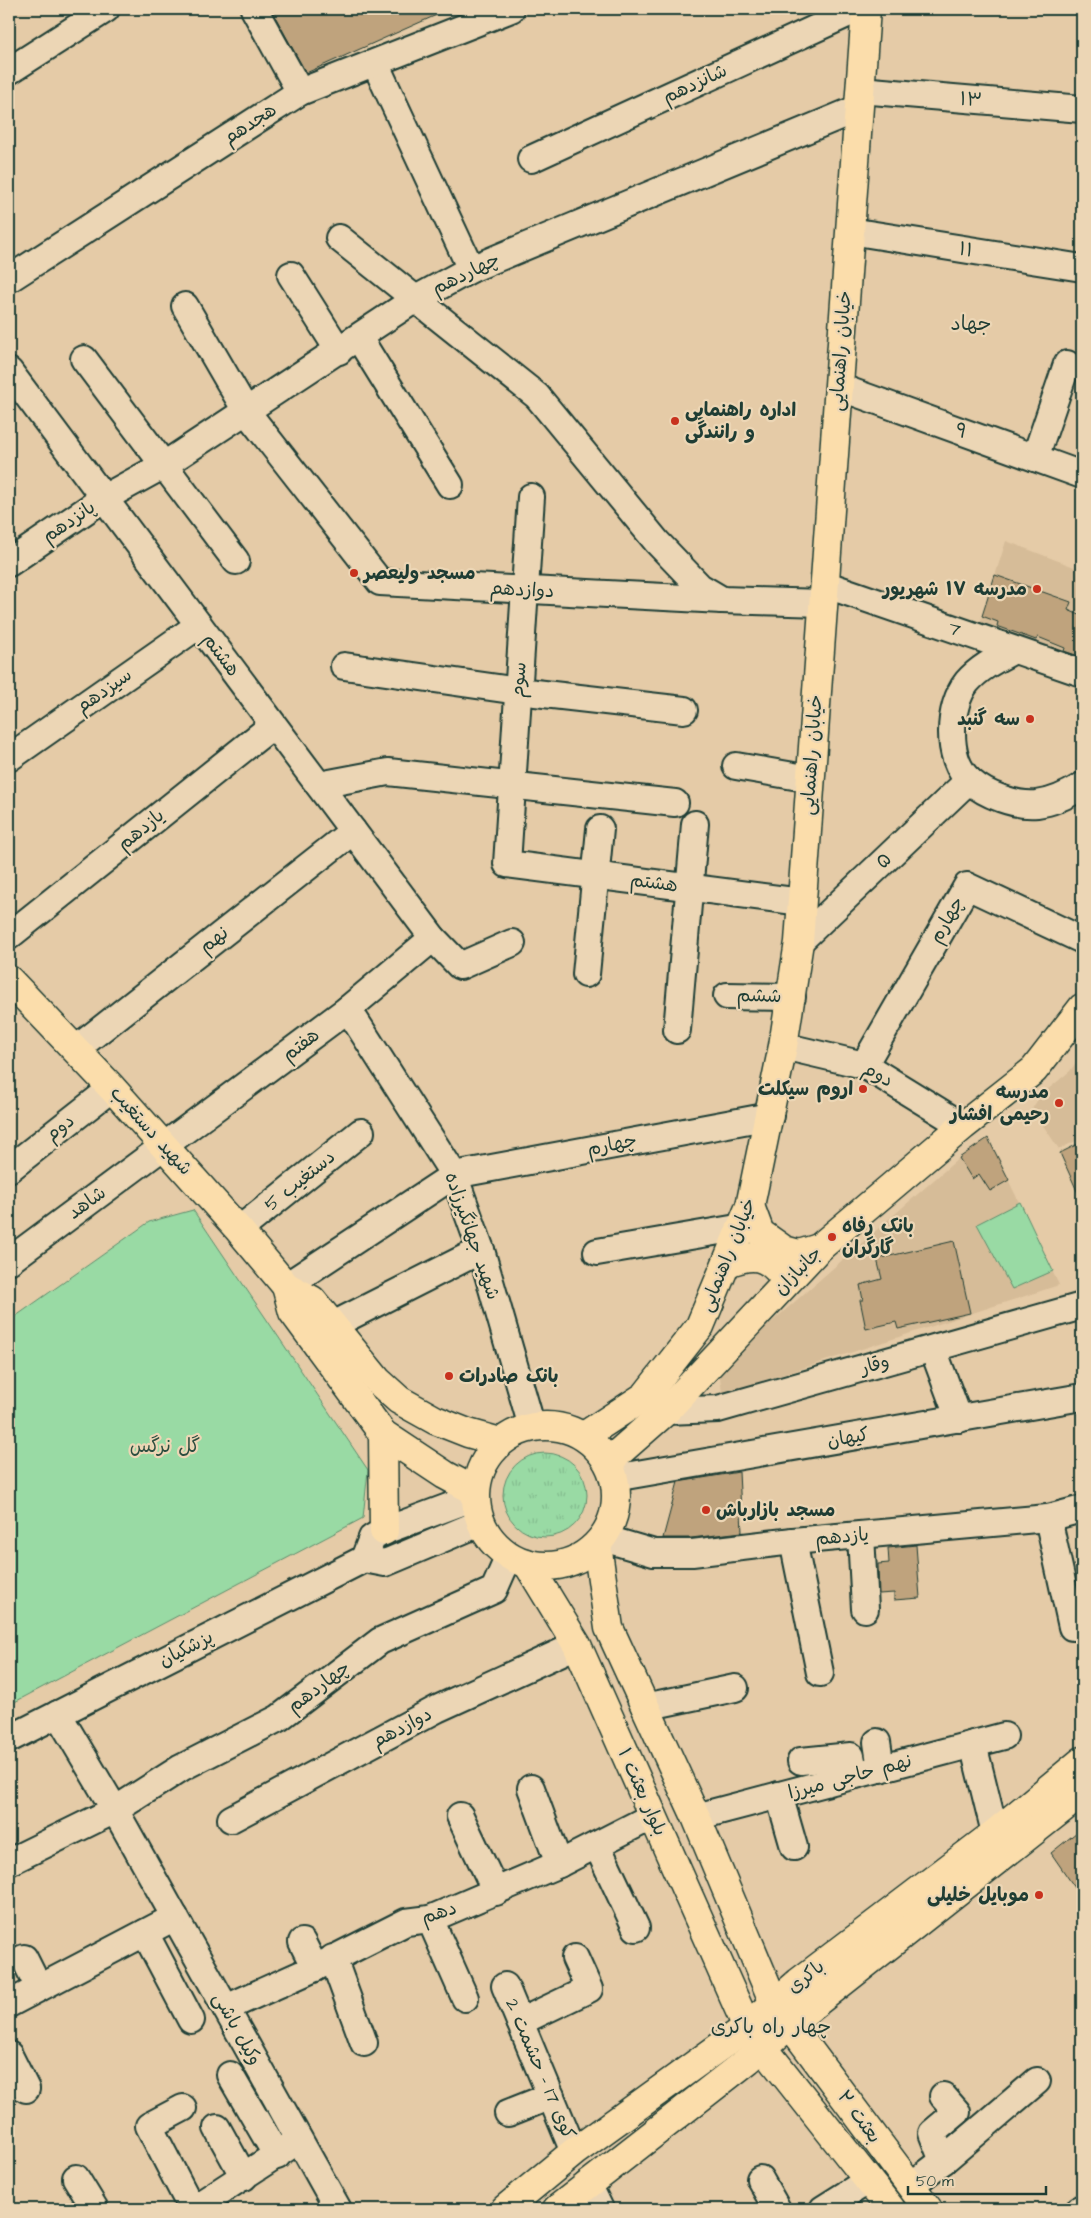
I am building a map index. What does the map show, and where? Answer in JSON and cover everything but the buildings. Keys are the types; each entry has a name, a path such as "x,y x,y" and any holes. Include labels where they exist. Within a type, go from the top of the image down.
{"main road":[{"name":"خیابان راهنمایی","path":"584,1436 645,1396 700,1326 746,1216 770,1116 792,997 799,942 866,9"},
{"name":"شهید دستغیب","path":"13,994 76,1049 240,1230 286,1286"},
{"name":"جانبازان","path":"611,1470 819,1248 963,1126 1034,1070 1082,1008"},
{"path":"746,1216 760,1233 784,1250 800,1254 819,1248"},
{"path":"727,1263 743,1257 764,1259 774,1264 783,1276 783,1286"},
{"path":"286,1286 312,1300 378,1381 399,1400 435,1420 468,1433 500,1442"},
{"path":"286,1286 293,1312 383,1434 445,1475 477,1504 498,1547 518,1560 546,1566 564,1564 582,1556 600,1541 611,1524 615,1510 611,1470 597,1447 584,1436 568,1428 550,1425 532,1427 515,1432 492,1450 480,1469 477,1504"},
{"path":"383,1434 384,1531"},
{"name":"بلوار بعثت ۱","path":"600,1541 609,1628 696,1817 774,2003 791,2024"},
{"name":"بلوار بعثت ۱","path":"518,1560 577,1645 653,1816 755,2037"},
{"name":"باکری","path":"557,2209 755,2037 774,2003 995,1833 1082,1761"},
{"name":"باکری","path":"505,2209 574,2152 755,2037 791,2024 1082,1793"},
{"name":"بعثت ۲","path":"791,2024 928,2209"},
{"name":"بعثت ۲","path":"755,2037 891,2209"}],"street":[{"path":"9,71 106,9"},
{"path":"254,9 300,92"},
{"name":"هجدهم","path":"9,279 300,92 511,9"},
{"name":"شانزدهم","path":"531,159 858,9"},
{"path":"375,63 471,269"},
{"name":"۱۳","path":"859,99 1082,109"},
{"name":"چهاردهم","path":"104,498 164,465 349,345 414,300 471,269 859,99"},
{"name":"۱۱","path":"850,231 1082,268"},
{"path":"339,238 414,300 537,396 657,542 700,587 722,600"},
{"path":"291,275 349,345 450,485"},
{"name":"دوازدهم","path":"185,306 246,411 380,582 722,600 824,593"},
{"path":"84,359 236,561"},
{"path":"1034,458 1067,364"},
{"name":"هشتم","path":"9,371 18,401 104,498 433,938 460,966 512,943"},
{"name":"۹","path":"839,386 1082,475"},
{"name":"سوم","path":"506,864 531,497"},
{"name":"پانزدهم","path":"9,563 104,498"},
{"name":"7","path":"824,593 1014,650 1082,673"},
{"name":"سیزدهم","path":"9,758 199,625"},
{"path":"1014,650 986,664 967,682 955,706 951,732 956,757 969,780 1010,802 1036,804 1060,799 1082,786"},
{"path":"344,666 518,691 684,710"},
{"name":"یازدهم","path":"9,936 273,724"},
{"path":"736,766 811,779"},
{"path":"319,785 388,772 675,804"},
{"name":"۵","path":"799,942 969,780"},
{"path":"677,1030 695,824"},
{"path":"586,974 597,876 600,829"},
{"name":"نهم","path":"76,1049 353,831"},
{"name":"هشتم","path":"506,864 802,902"},
{"name":"چهارم","path":"864,1064 967,886 1082,940"},
{"name":"هفتم","path":"165,1146 348,1009 433,938"},
{"name":"ششم","path":"727,996 792,997"},
{"name":"شهید جهانگیرزاده","path":"348,1009 454,1175 481,1250 532,1427"},
{"name":"دوم","path":"783,1046 864,1064 963,1126"},
{"name":"دوم","path":"9,1169 112,1088"},
{"name":"چهارم","path":"454,1175 770,1116"},
{"name":"دستغیب 5","path":"240,1230 361,1132"},
{"name":"شاهد","path":"9,1260 165,1146"},
{"path":"286,1286 454,1175"},
{"path":"597,1252 746,1216"},
{"path":"332,1324 481,1250"},
{"name":"وقار","path":"666,1411 718,1409 1082,1306"},
{"path":"933,1349 958,1419"},
{"name":"کیهان","path":"611,1470 958,1419 1082,1397"},
{"path":"477,1504 386,1563 364,1559 372,1538 384,1531 477,1504"},
{"name":"یازدهم","path":"600,1541 654,1553 692,1553 793,1541 1048,1518 1082,1509"},
{"path":"1048,1518 1077,1627"},
{"path":"861,1535 865,1608"},
{"path":"793,1541 820,1673"},
{"name":"پزشکیان","path":"9,1739 364,1559"},
{"name":"چهاردهم","path":"9,1862 115,1810 181,1768 279,1718 380,1641 494,1590 518,1560"},
{"name":"دوازدهم","path":"232,1819 437,1709 577,1645"},
{"path":"645,1707 735,1688"},
{"name":"وکیل باشی","path":"58,1714 115,1810 338,2209"},
{"name":"نهم حاجی میرزا","path":"696,1817 1004,1736"},
{"path":"877,1742 880,1768"},
{"path":"973,1744 995,1833"},
{"path":"801,1761 851,1756 855,1775"},
{"path":"531,1788 559,1864"},
{"path":"779,1795 794,1847"},
{"path":"460,1816 496,1892"},
{"name":"دهم","path":"226,2008 282,1976 324,1963 406,1922 430,1919 496,1892 559,1864 653,1816"},
{"path":"597,1845 636,1928"},
{"path":"9,2004 175,1917"},
{"path":"430,1919 465,1998"},
{"path":"146,1932 191,2020"},
{"path":"302,1942 324,1963 364,2043"},
{"path":"24,1958 39,1988"},
{"path":"520,2022 589,1989 575,1958"},
{"name":"کوی 17 - حشمت 2","path":"505,1986 574,2152"},
{"path":"9,2055 26,2090"},
{"path":"230,2075 277,2156"},
{"path":"910,2186 943,2161 1037,2081"},
{"path":"508,2113 551,2096"},
{"path":"943,2096 957,2112 932,2133 943,2161"},
{"path":"184,2108 149,2126 192,2209 277,2156 299,2140"},
{"path":"217,2128 244,2177"},
{"path":"76,2178 95,2209"},
{"path":"760,2179 777,2209"},
{"path":"823,2209 868,2180"},
{"path":"588,2184 600,2209"}],"shaded area":[{"name":"مدرسه ۱۷ شهریور","path":"1006,541 1082,570 1082,602 1062,654 980,623"},
{"name":"مدرسه رحیمی افشار","path":"1082,1054 1082,1138 1059,1149 1032,1109 1040,1096 1070,1071"},
{"path":"988,1138 1059,1285 722,1393 719,1368 959,1158"}],"green space":[{"path":"1020,1202 1053,1271 1012,1289 977,1224"},
{"name":"گل نرگس","path":"193,1210 368,1470 363,1518 9,1705 9,1321 149,1222"},
{"path":"545,1453 568,1460 580,1472 587,1495 580,1518 568,1530 545,1537 522,1530 510,1518 503,1495 510,1472 522,1460"}],"place":[{"name":"اداره راهنمایی و رانندگی","path":"675,421"},
{"name":"مسجد ولیعصر","path":"354,573"},
{"name":"مدرسه ۱۷ شهریور","path":"1037,589"},
{"name":"سه گنبد","path":"1030,719"},
{"name":"اروم سیکلت","path":"863,1089"},
{"name":"مدرسه رحیمی افشار","path":"1059,1103"},
{"name":"بانک رفاه گارگران","path":"832,1237"},
{"name":"بانک صادرات","path":"449,1376"},
{"name":"مسجد بازارباش","path":"706,1510"},
{"name":"موبایل خلیلی","path":"1039,1895"}],"district":[{"name":"جهاد","path":"971,324"},
{"name":"چهار راه باکری","path":"771,2027"}]}
